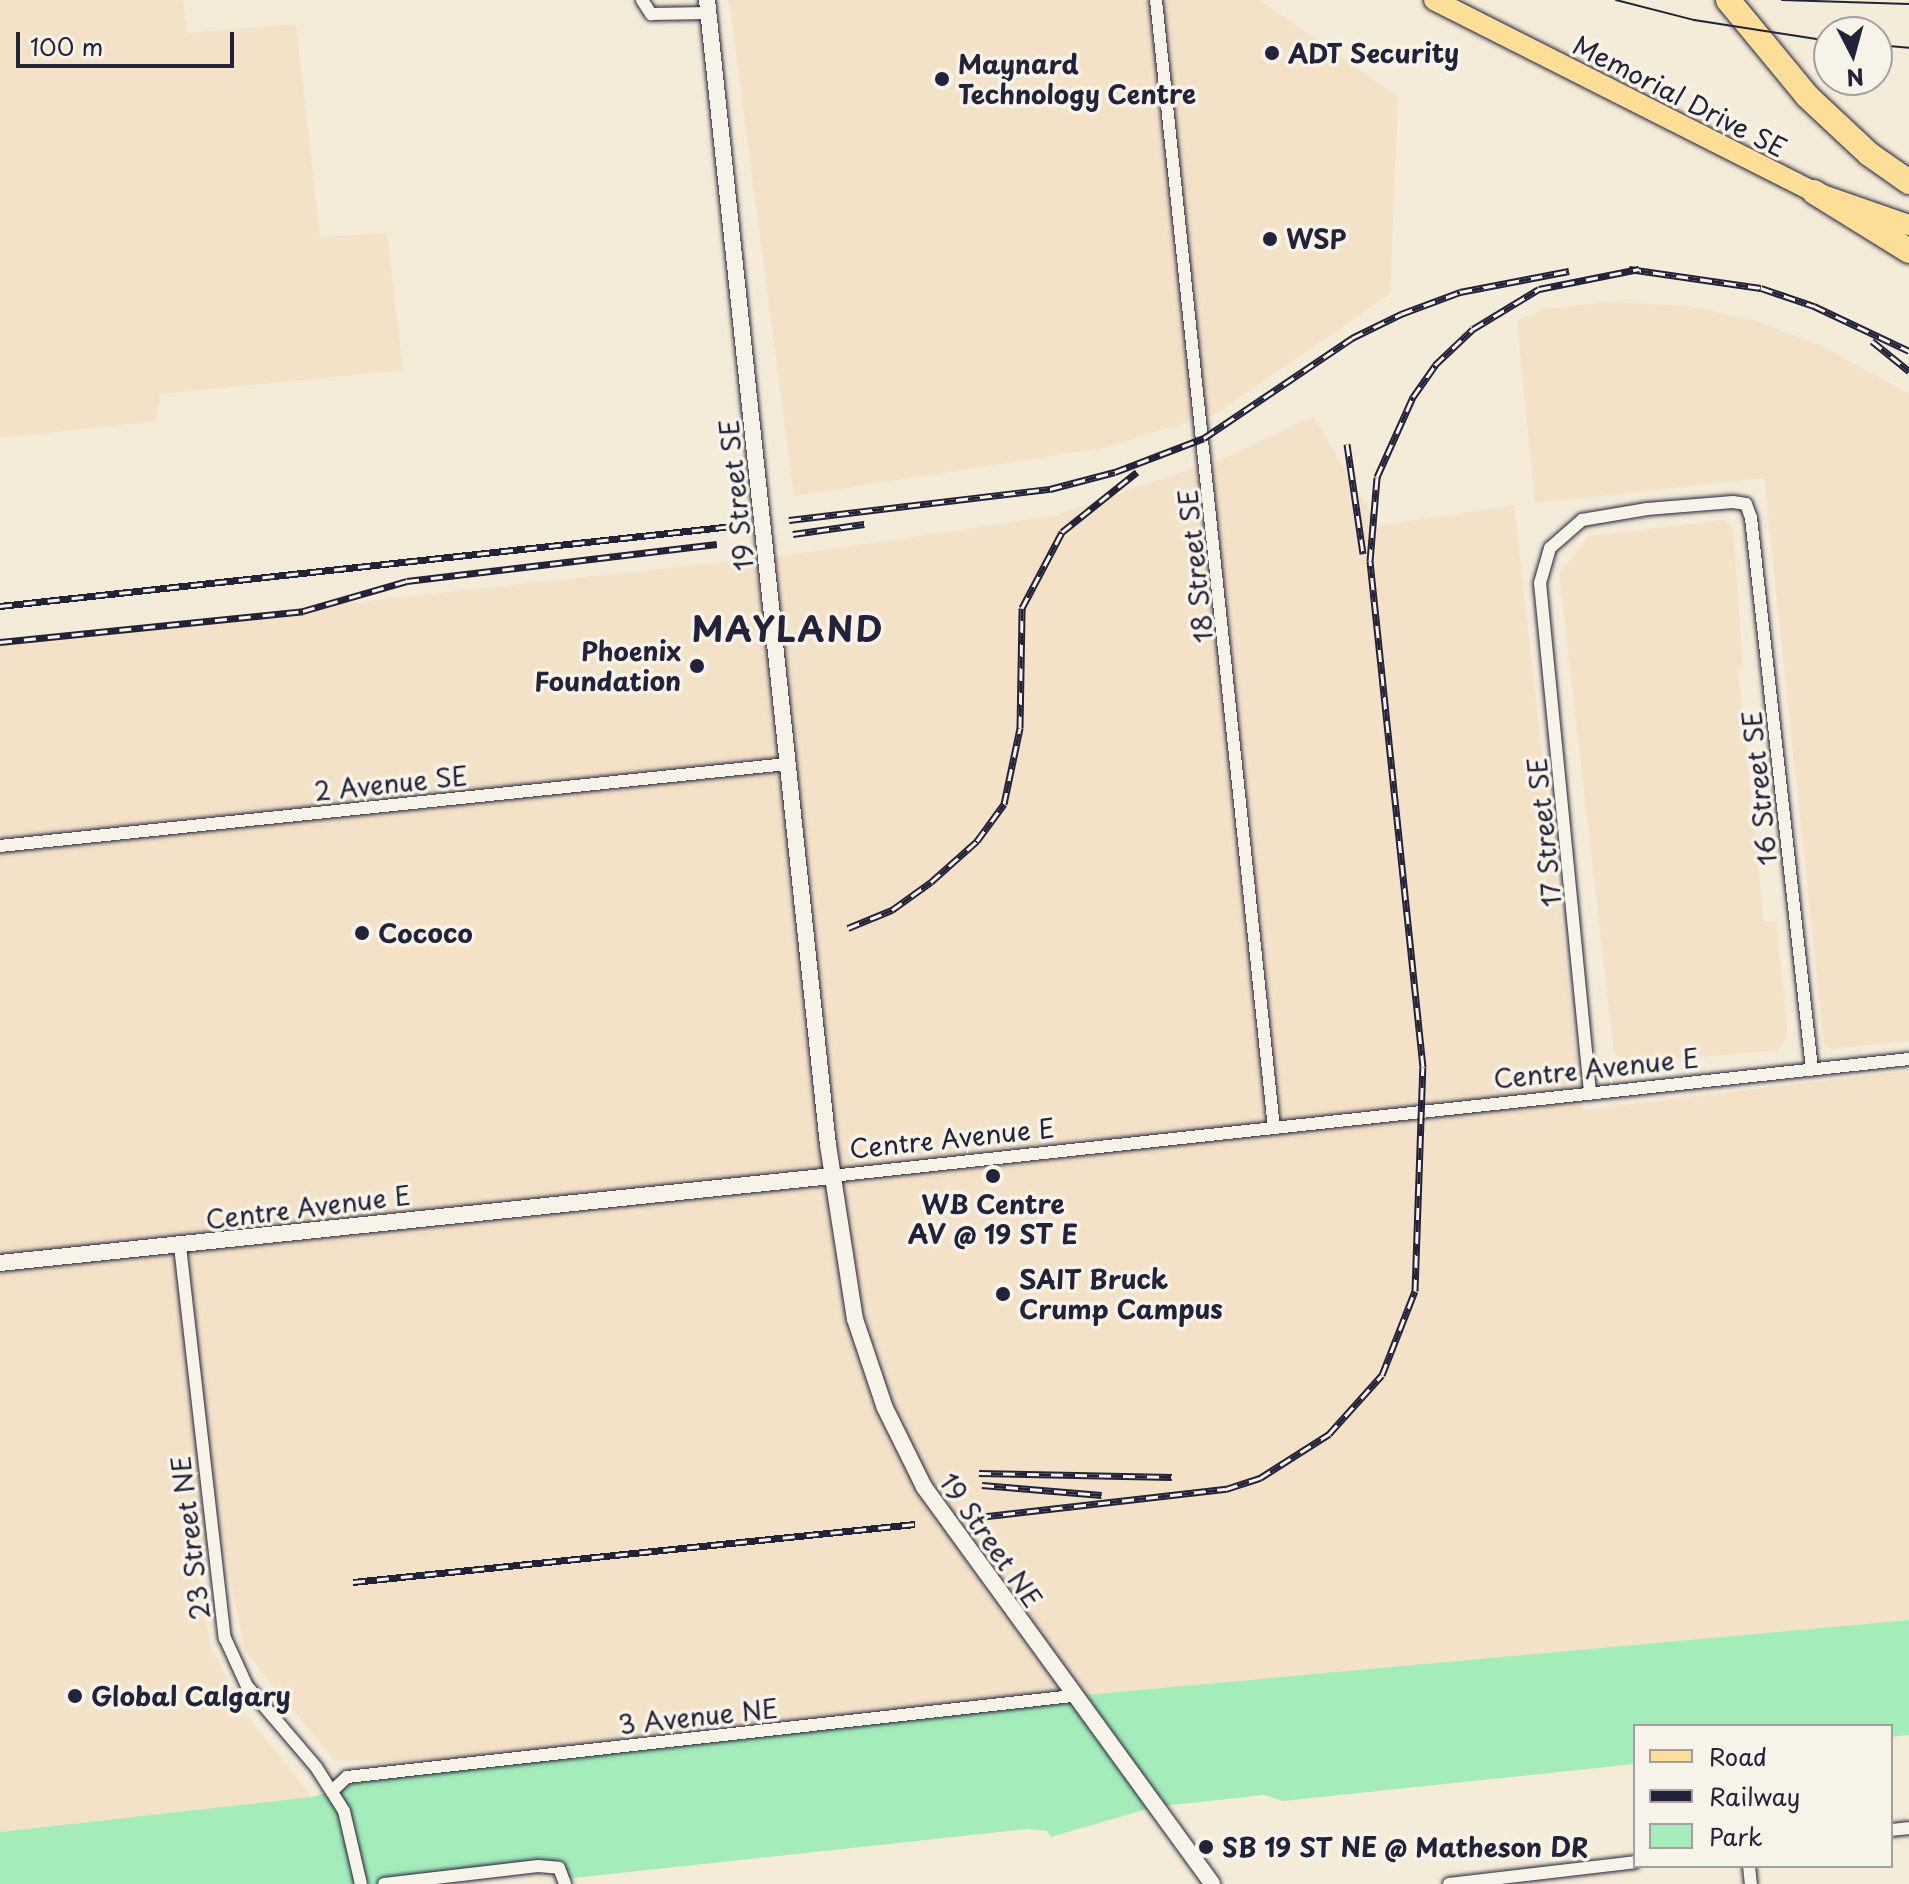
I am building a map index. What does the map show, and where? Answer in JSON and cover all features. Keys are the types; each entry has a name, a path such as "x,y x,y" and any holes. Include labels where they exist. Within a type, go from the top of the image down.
{"highway":[{"path":"1728,0 1807,96 1869,154 1909,182"},
{"path":"1814,192 1909,251"}],"main road":[{"name":"Memorial Drive SE","path":"1434,0 1814,192 1909,225"}],"street":[{"path":"642,0 651,14 708,6"},
{"name":"18 Street SE","path":"1156,0 1274,1128"},
{"name":"19 Street SE","path":"708,6 832,1176"},
{"name":"17 Street SE","path":"1590,1092 1541,599 1543,567 1550,548 1582,520 1675,506 1746,504"},
{"name":"16 Street SE","path":"1746,504 1812,1069"},
{"name":"2 Avenue SE","path":"0,846 787,764"},
{"name":"Centre Avenue E","path":"0,1263 1909,1059"},
{"name":"19 Street NE","path":"832,1176 855,1319 896,1431 954,1535 1212,1884"},
{"name":"23 Street NE","path":"180,1246 225,1638 247,1686 332,1791 351,1831 361,1884"},
{"name":"3 Avenue NE","path":"332,1791 347,1777 1073,1696"},
{"path":"1449,1884 1510,1881 1633,1862"},
{"path":"384,1884 559,1868 565,1884"}],"shaded area":[{"path":"0,0 183,0 187,33 296,24 320,237 387,233 403,370 160,394 156,421 0,438"},
{"path":"729,0 1260,0 1398,97 1390,294 1217,413 1103,448 794,496"},
{"path":"1608,302 1689,306 1760,322 1826,348 1909,394 1909,1041 1831,1049 1824,1044 1764,478 1535,503 1517,321 1544,309"},
{"path":"1313,416 1379,526 1514,505 1582,1110 1909,1071 1909,1620 1073,1696 459,1764 334,1760 245,1651 225,1550 194,1553 211,1648 244,1712 312,1797 0,1832 0,641 796,554 1054,516 1232,455"},
{"path":"1723,520 1733,528 1743,668 1738,669 1764,922 1776,921 1788,1036 1778,1050 1629,1064 1614,1053 1559,573 1589,536"}],"green space":[{"path":"1909,1620 1909,1735 1893,1737 1893,1724 1633,1724 1633,1764 1283,1801 1264,1795 1154,1807 1051,1837 1047,1831 1028,1829 564,1879 558,1868 384,1884 0,1884 0,1832 312,1797 332,1791 347,1777 1073,1696"}],"tram line":[{"path":"1616,0 1694,20 1813,39"},
{"path":"1782,0 1909,4"},
{"path":"1893,46 1909,48"}],"railway":[{"path":"1629,269 1761,288 1814,306 1909,351"},
{"path":"979,1517 1226,1489 1260,1478 1329,1434 1382,1375 1415,1291 1423,1067 1370,561 1377,477 1413,397 1435,365 1473,329 1539,289 1639,269"},
{"path":"789,520 1050,489 1115,472 1204,438 1352,338 1401,314 1460,292 1569,271"},
{"path":"1872,341 1909,371"},
{"path":"1347,444 1363,554"},
{"path":"848,928 892,910 931,882 977,841 1004,804 1020,728 1022,608 1062,532 1137,472"},
{"path":"793,534 864,524"},
{"path":"0,606 733,526"},
{"path":"0,642 303,611 407,581 717,544"},
{"path":"979,1473 1172,1477"},
{"path":"982,1485 1102,1495"},
{"path":"353,1582 915,1524"}],"place":[{"name":"ADT Security","path":"1272,53"},
{"name":"Maynard Technology Centre","path":"942,79"},
{"name":"WSP","path":"1270,239"},
{"name":"Phoenix Foundation","path":"697,666"},
{"name":"Cococo","path":"362,933"},
{"name":"WB Centre AV @ 19 ST E","path":"993,1176"},
{"name":"SAIT Bruck Crump Campus","path":"1003,1294"},
{"name":"Global Calgary","path":"75,1696"},
{"name":"SB 19 ST NE @ Matheson DR","path":"1206,1847"}],"district":[{"name":"MAYLAND","path":"788,629"}]}
